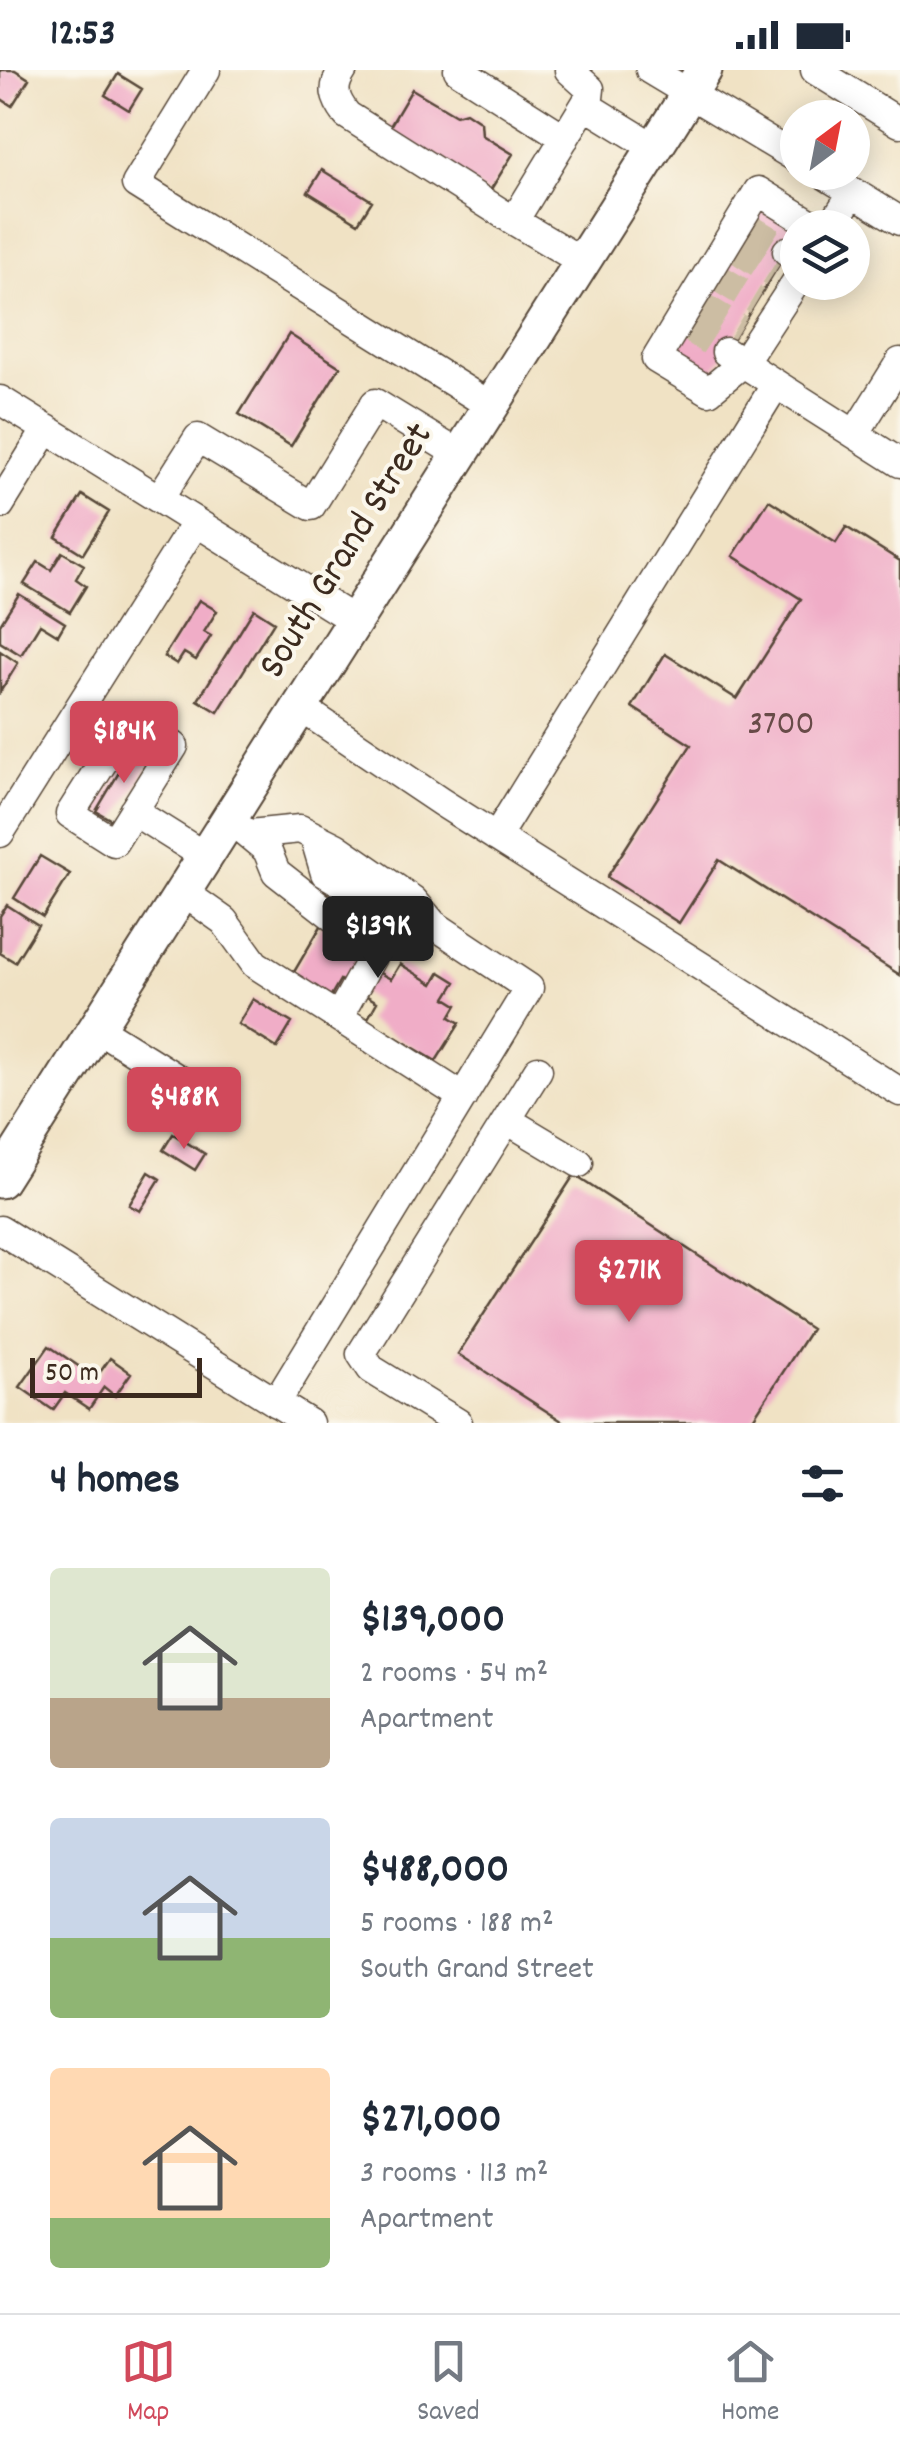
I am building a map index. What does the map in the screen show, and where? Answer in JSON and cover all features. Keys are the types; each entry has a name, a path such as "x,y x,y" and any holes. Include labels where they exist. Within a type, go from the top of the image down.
{"main road":[{"name":"South Grand Street","path":"0,1180 206,857 239,827 300,707 696,82"}],"street":[{"path":"206,70 136,184 491,406"},
{"path":"342,70 334,90 336,101 347,115 583,262"},
{"path":"458,70 565,138"},
{"path":"514,222 584,105 590,88 569,70"},
{"path":"650,70 696,82 780,145"},
{"path":"815,70 894,115"},
{"path":"584,105 655,148"},
{"path":"849,190 900,221"},
{"path":"780,285 708,391 656,358 737,235 758,191 789,210"},
{"path":"841,210 852,192"},
{"path":"742,346 776,384 900,463"},
{"path":"855,434 900,362"},
{"path":"496,837 776,384"},
{"path":"0,400 354,621"},
{"path":"160,499 198,438 311,506 376,403 460,456"},
{"path":"0,505 47,430"},
{"path":"0,833 196,522"},
{"path":"300,707 496,837 900,1092"},
{"path":"133,811 206,857"},
{"path":"239,827 300,829 336,847 412,900 434,924 530,988 276,1403"},
{"path":"239,827 267,850 276,872 371,946 372,957 339,1016"},
{"path":"183,892 224,920 255,964 463,1097"},
{"path":"97,1028 183,1082"},
{"path":"458,1423 371,1369 361,1354 538,1070"},
{"path":"507,1120 579,1163"},
{"path":"0,1230 309,1423"}],"building":[{"path":"0,70 15,70 29,79 12,106 0,98"},
{"path":"118,74 142,89 129,110 105,95"},
{"path":"412,89 456,115 466,112 481,122 482,135 513,154 488,194 386,133"},
{"path":"322,170 372,201 358,223 308,192"},
{"path":"760,207 780,220 780,263 710,377 671,353"},
{"path":"289,334 340,367 291,446 239,414"},
{"path":"82,495 109,512 83,554 56,537"},
{"path":"769,500 836,543 846,527 900,561 900,975 719,860 679,923 607,877 691,745 632,707 665,654 737,699 801,599 733,556"},
{"path":"62,552 84,565 76,579 86,586 70,612 24,584 38,562 51,570"},
{"path":"19,594 65,623 58,635 40,624 21,655 0,642 0,624"},
{"path":"199,600 217,611 204,632 211,636 196,660 184,653 177,664 164,656"},
{"path":"254,609 274,622 218,712 198,700"},
{"path":"0,651 18,663 0,692"},
{"path":"133,749 152,760 115,822 96,811"},
{"path":"40,856 70,874 43,917 14,898"},
{"path":"341,892 380,915 354,959 391,979 400,964 433,984 440,972 456,982 446,998 457,1005 450,1017 460,1023 436,1061 367,1020 377,1002 340,980 329,999 291,977"},
{"path":"7,905 38,925 15,962 0,953 0,916"},
{"path":"253,999 292,1023 277,1048 238,1024"},
{"path":"206,1076 231,1092 210,1125 185,1110"},
{"path":"173,1134 205,1154 195,1170 163,1150"},
{"path":"149,1172 160,1179 140,1211 129,1205"},
{"path":"574,1175 811,1329 750,1423 565,1423 458,1354"},
{"path":"49,1346 96,1378 110,1358 131,1373 115,1396 104,1387 89,1409 65,1393 53,1410 20,1387"}],"tunnel":[{"path":"748,227 780,247"},
{"path":"735,248 774,273"},
{"path":"717,277 757,301"},
{"path":"700,305 740,329"},
{"path":"687,326 726,352"}]}
